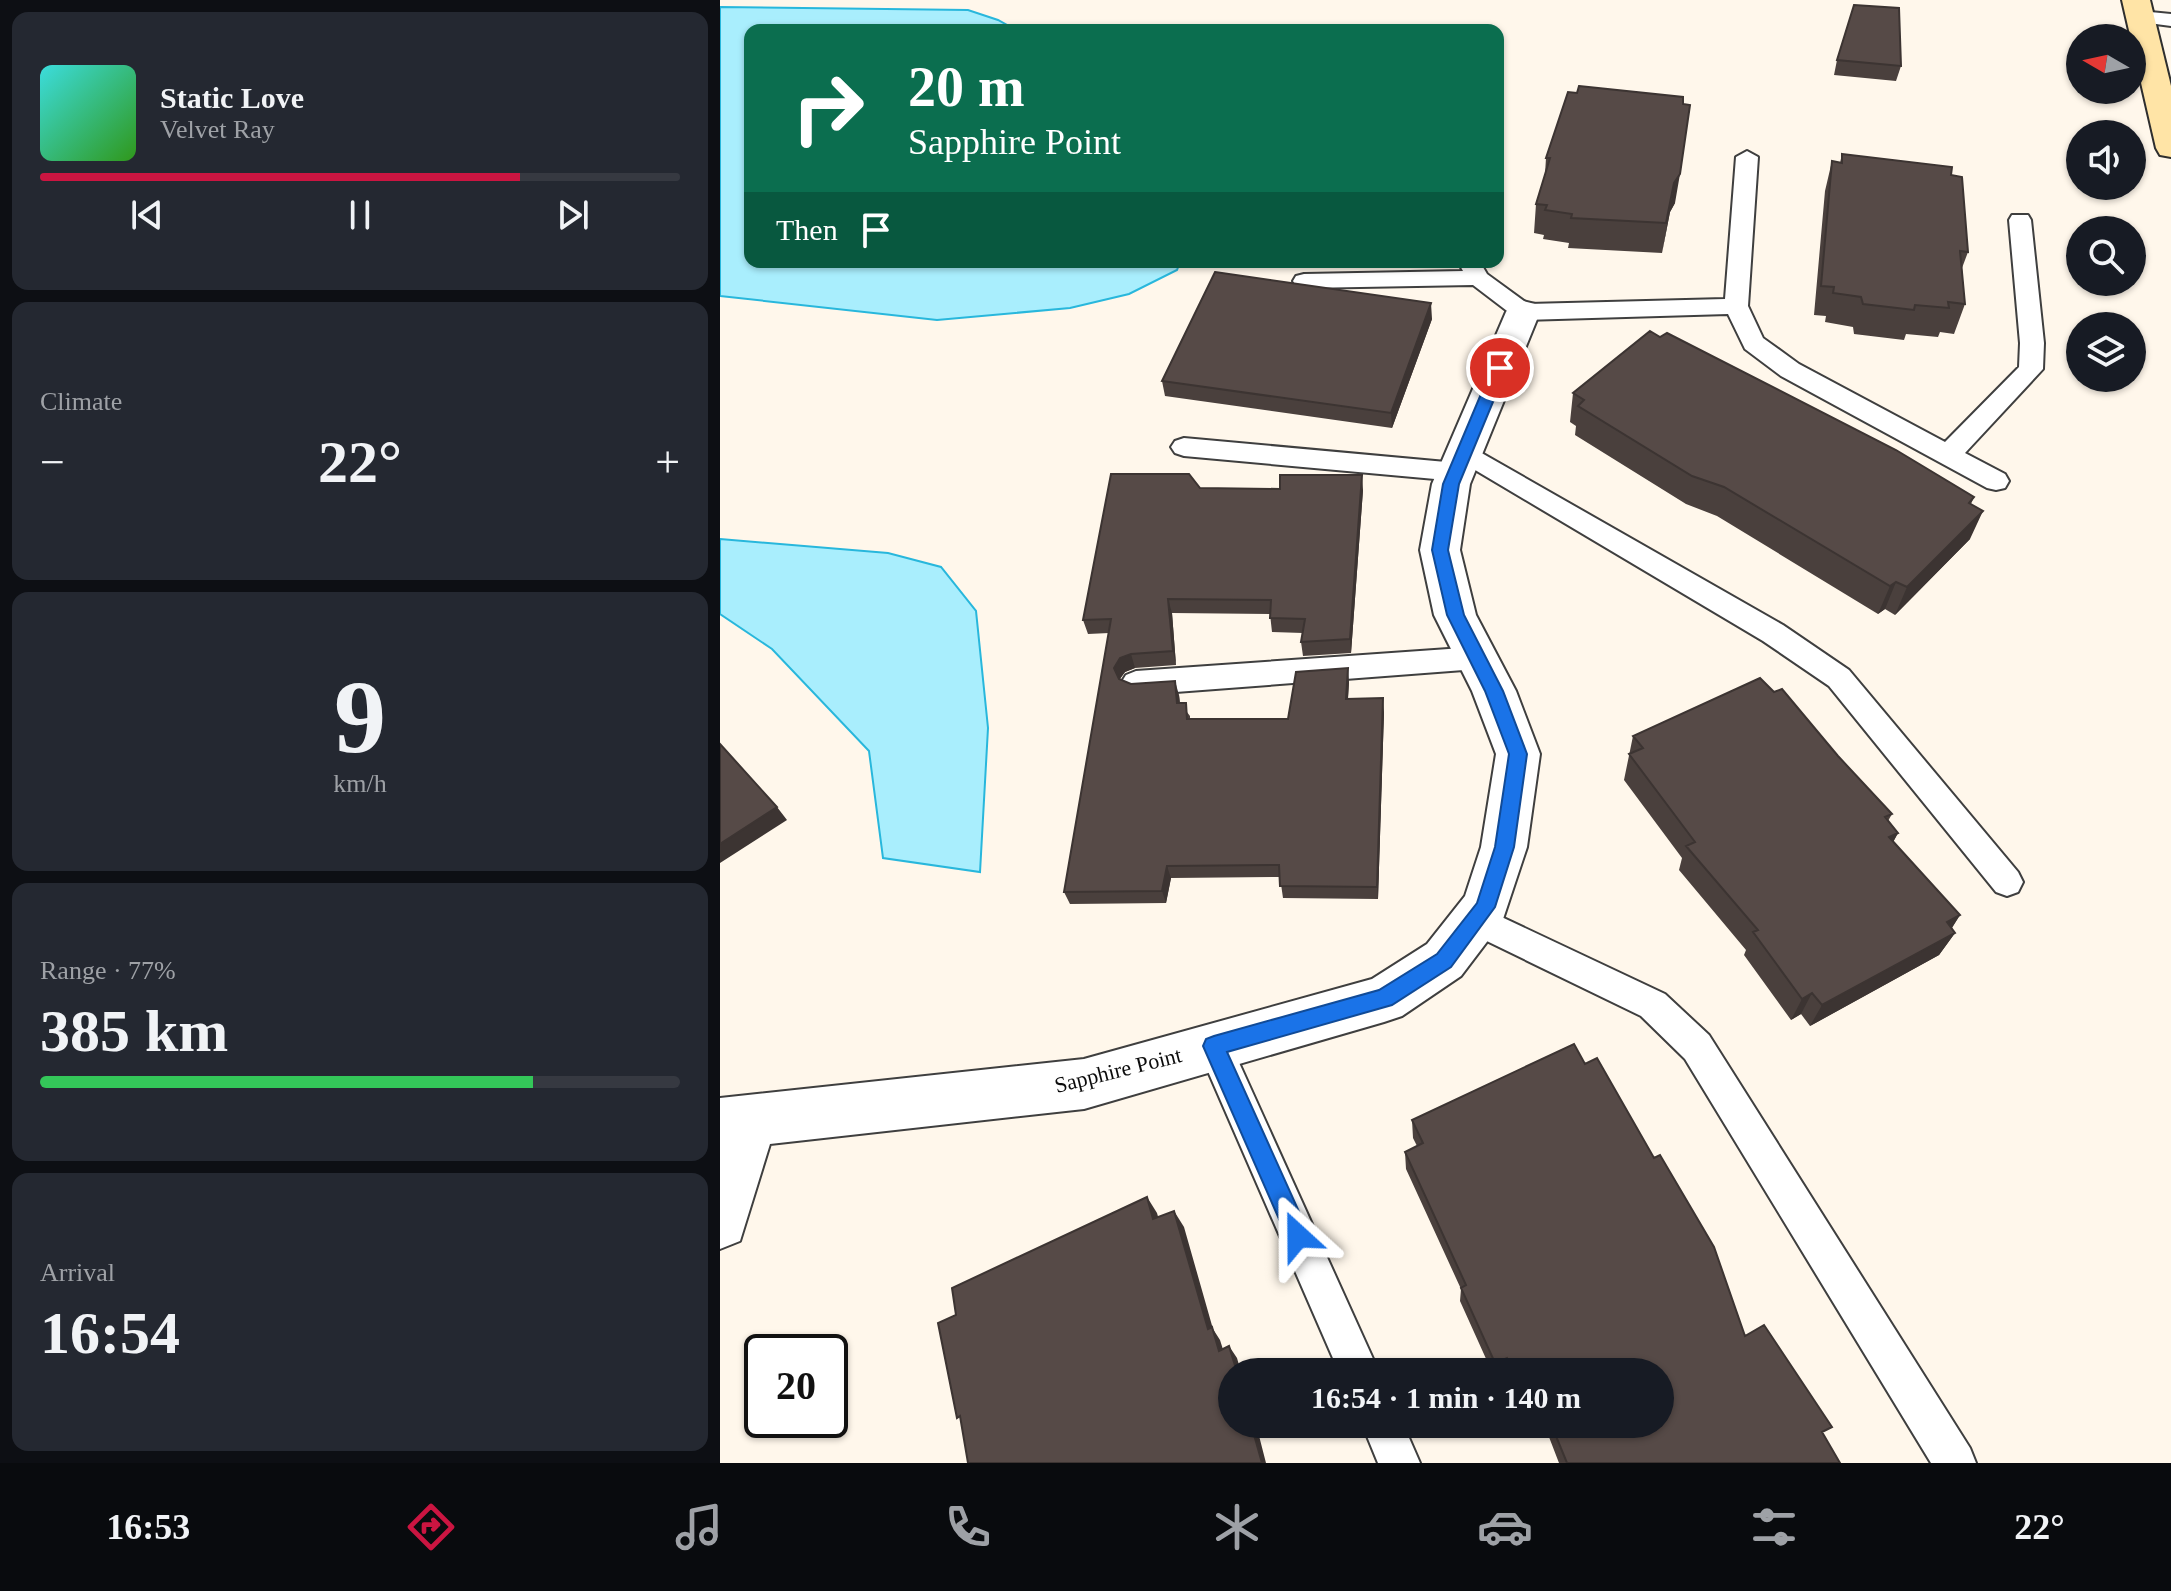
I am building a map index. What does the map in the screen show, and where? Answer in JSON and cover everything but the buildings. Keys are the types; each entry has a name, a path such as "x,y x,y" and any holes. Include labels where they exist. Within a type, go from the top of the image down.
{"main road":[{"path":"2138,8 2171,148"}],"street":[{"name":"Sapphire Point","path":"735,1123 1084,1084 1384,999 1444,960 1485,907 1504,847 1518,754 1494,691 1455,615 1440,550 1451,484 1523,312"},
{"path":"720,1221 735,1123"}],"lane":[{"path":"2138,8 2171,20"},
{"path":"1747,157 1736,306 1753,343 1790,370 1996,481"},
{"path":"1948,455 2031,369 2032,343 2020,220"},
{"path":"1304,281 1474,270 1523,312 1736,306"},
{"path":"1184,447 1461,462 1773,633 1839,678 2007,882"},
{"path":"1136,683 1477,658"},
{"path":"1476,920 1653,1005 1697,1047 1955,1463"},
{"path":"1214,1046 1353,1358"},
{"path":"1388,1438 1399,1463"}],"water":[{"path":"720,7 968,10 1005,24 744,24 744,268 1178,268 1129,294 1070,308 937,320 720,296"},
{"path":"720,539 888,553 941,567 976,611 988,728 980,872 883,858 869,751 772,649 720,614"}],"route":[{"path":"1298,1236 1214,1046 1384,999 1444,960 1485,907 1504,847 1518,754 1494,691 1455,615 1440,550 1451,484 1500,368"}]}
